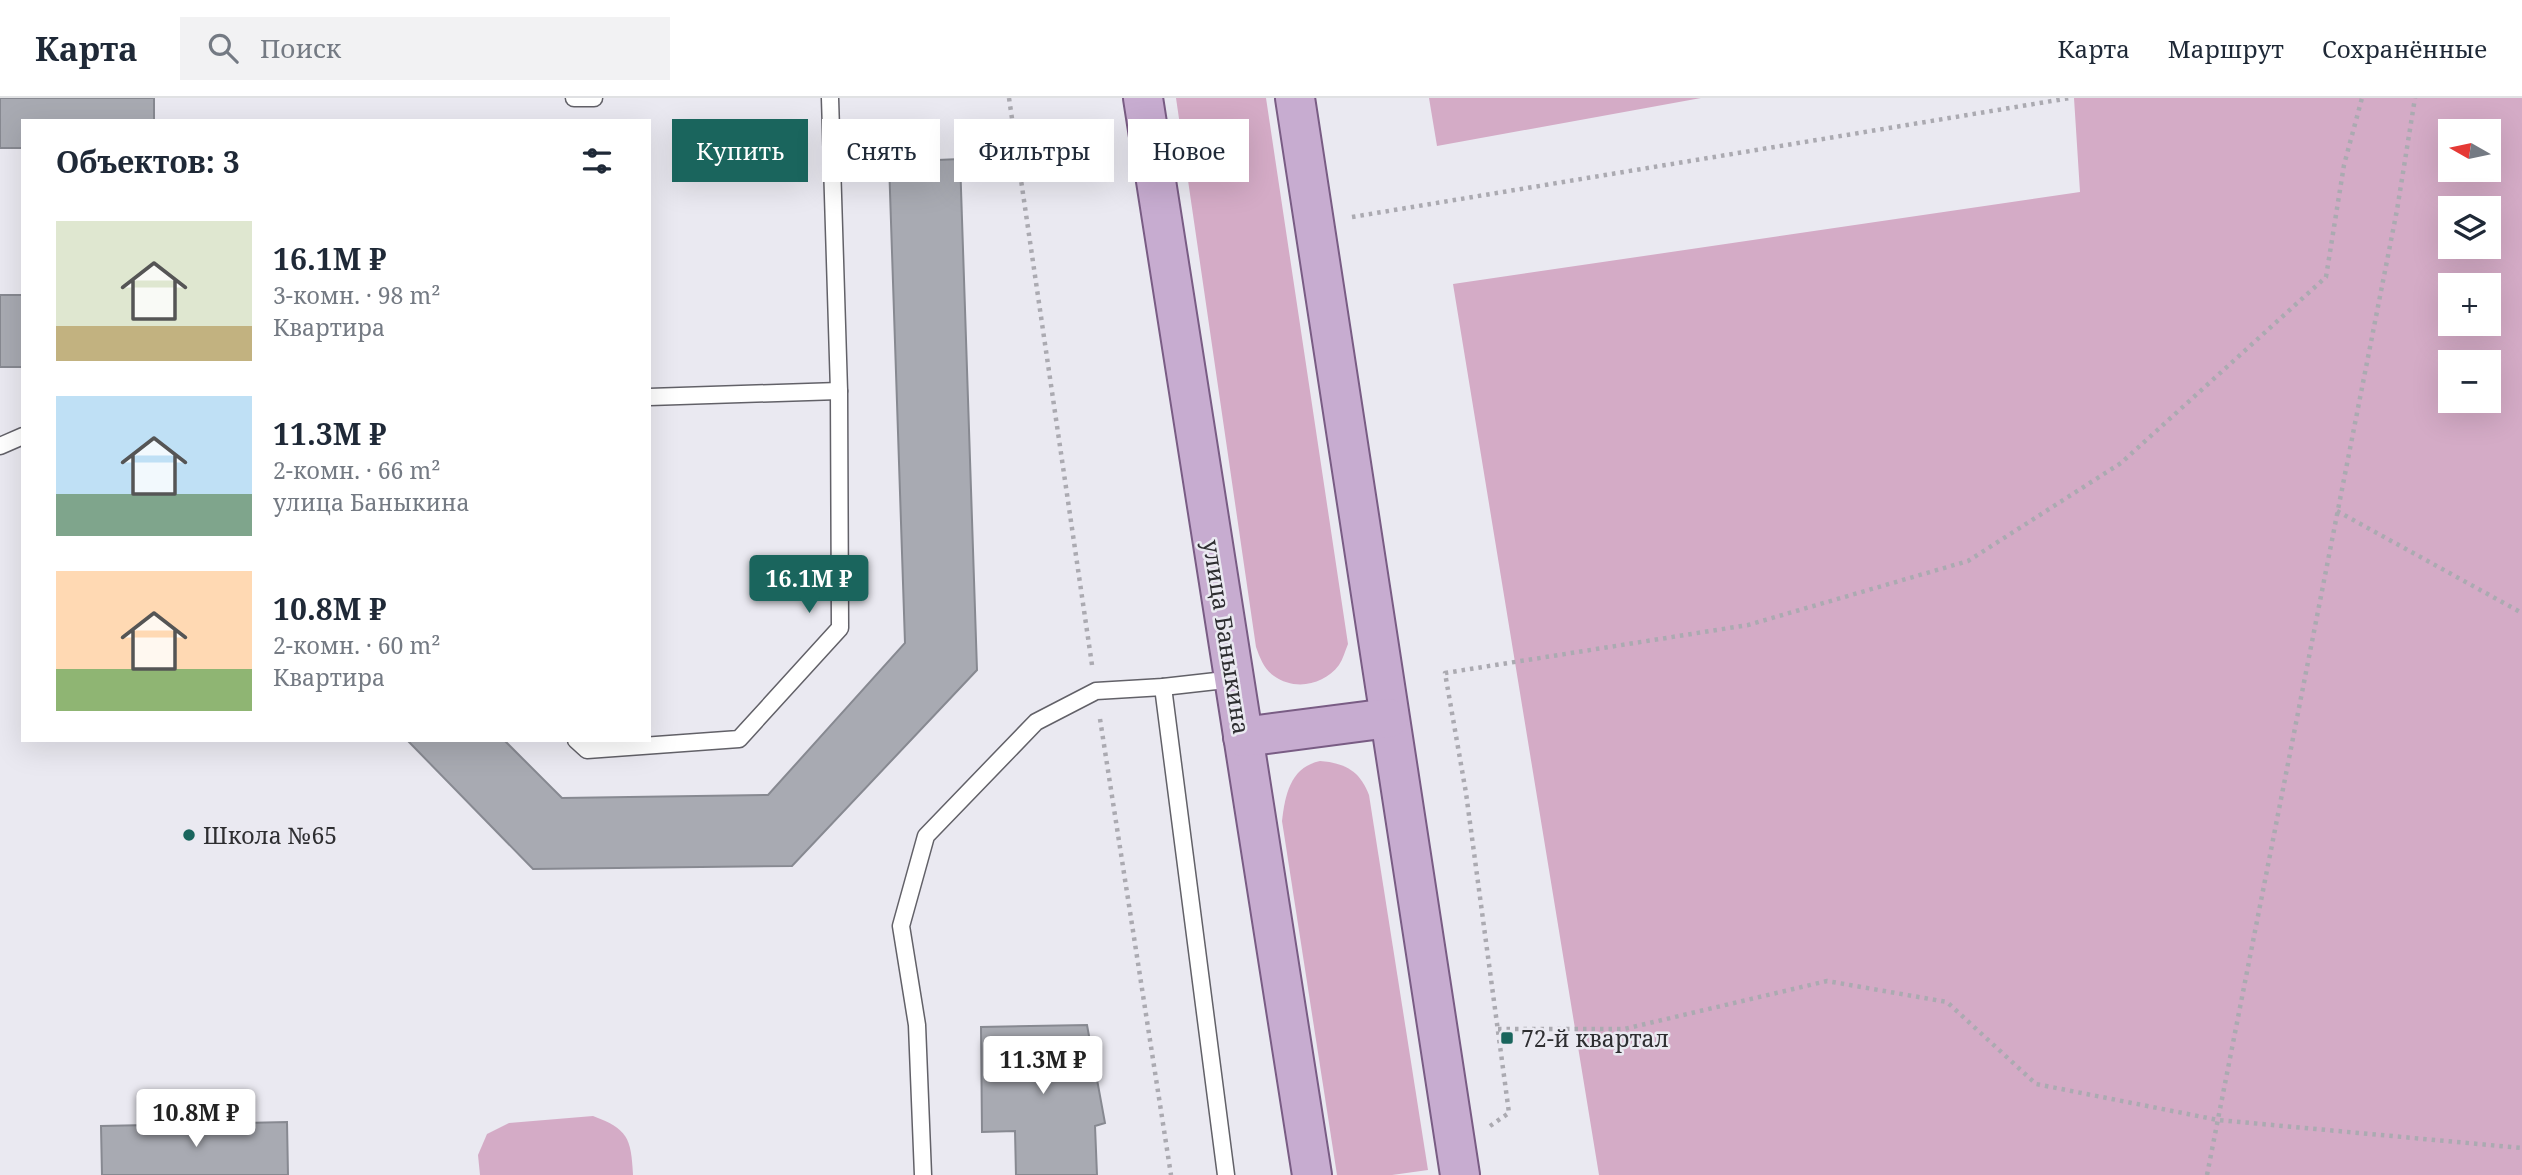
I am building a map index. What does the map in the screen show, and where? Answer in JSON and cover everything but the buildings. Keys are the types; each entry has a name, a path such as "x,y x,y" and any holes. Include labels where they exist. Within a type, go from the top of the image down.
{"main road":[{"name":"улица Баныкина","path":"1143,98 1312,1175"},
{"path":"1295,98 1458,1162"},
{"path":"1243,737 1389,718"}],"lane":[{"path":"574,98 594,98"},
{"path":"578,742 587,750 739,739 840,628 838,391 830,98"},
{"path":"651,397 838,391"},
{"path":"0,446 21,437"},
{"path":"923,1175 917,1025 901,926 926,836 1037,722 1096,691 1234,679"},
{"path":"1163,687 1226,1175"}],"path":[{"path":"1009,98 1096,691 1171,1175"},
{"path":"1314,223 2070,98"},
{"path":"1458,1162 1509,1113 1466,793 1445,673 1748,625 1968,561 2121,463 2326,277 2344,165 2362,98"},
{"path":"2207,1175 2396,210 2415,98"},
{"path":"2337,511 2522,613"},
{"path":"1498,1029 1624,1029 1827,981 1947,1002 2036,1084 2218,1119 2522,1148"}],"shaded area":[{"path":"1176,98 1266,98 1348,644 1333,672 1309,684 1282,681 1274,676 1265,667 1256,647 1188,182 1249,182 1249,119 1179,119"},
{"path":"1429,98 1701,98 1437,146"},
{"path":"2074,98 2522,98 2522,1175 1599,1175 1453,284 2080,192"},
{"path":"1320,761 1344,766 1356,774 1369,795 1428,1170 1392,1175 1337,1175 1282,821 1291,783 1302,769"},
{"path":"593,1116 614,1126 625,1136 631,1152 633,1175 480,1175 478,1155 487,1134 509,1123"}],"place":[{"name":"Школа №65","path":"189,835"},
{"name":"72-й квартал","path":"1507,1038"}]}
